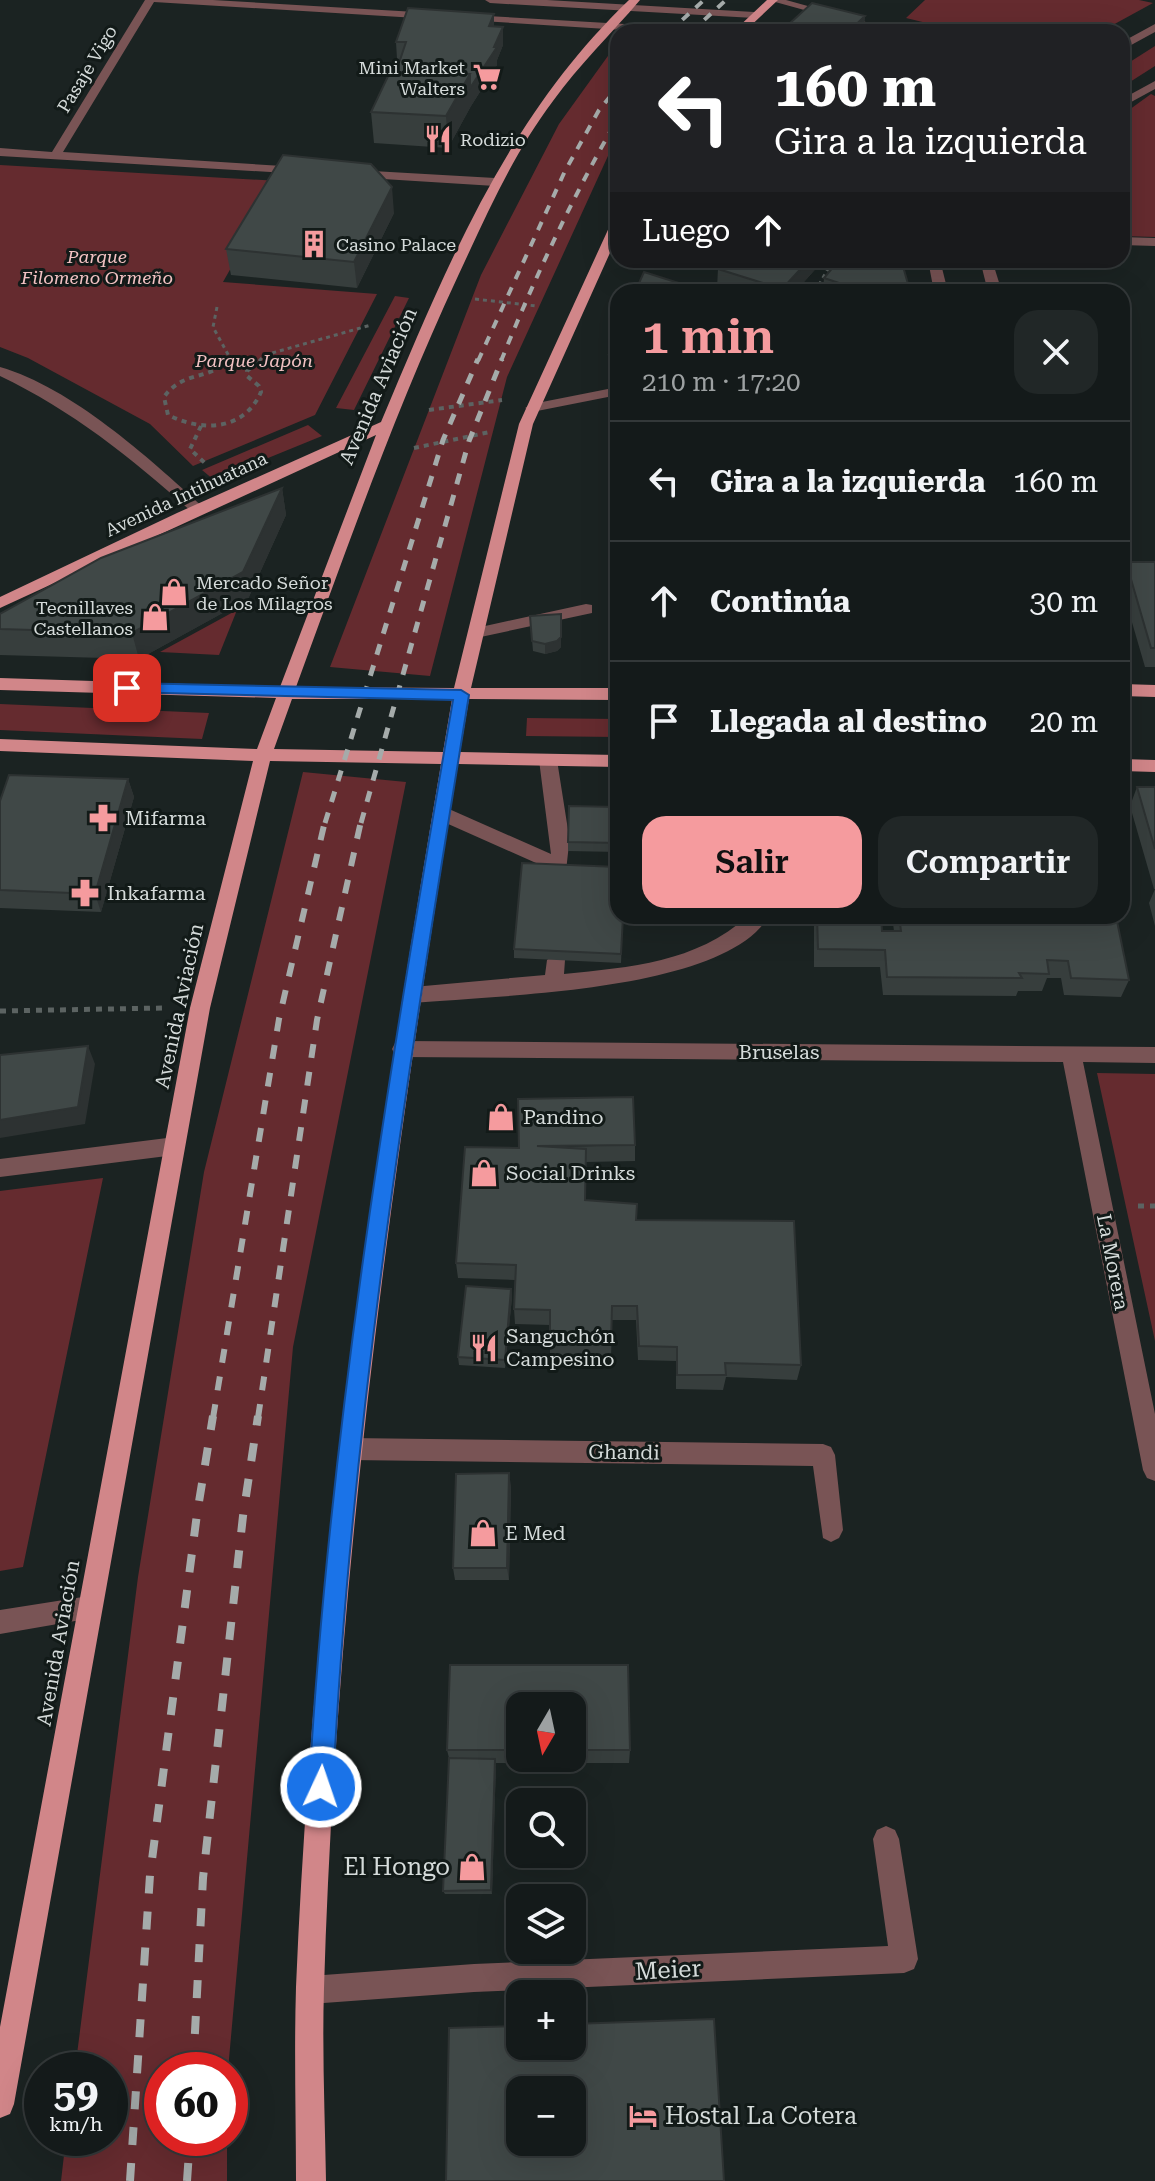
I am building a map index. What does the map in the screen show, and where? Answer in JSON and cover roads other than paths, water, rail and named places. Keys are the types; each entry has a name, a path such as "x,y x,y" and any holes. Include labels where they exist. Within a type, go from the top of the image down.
{"main road":[{"path":"746,24 773,0"},
{"name":"Avenida Aviación","path":"0,2104 200,1008 263,755 374,457 433,315 495,182 547,100 630,4"},
{"path":"311,2181 310,1990 326,1700 350,1449 402,1049 461,695 526,424 610,238"},
{"name":"Avenida Intihuatana","path":"0,603 390,423"},
{"path":"0,684 284,693 610,694"},
{"path":"1130,690 1155,691"},
{"path":"0,745 263,755 610,761"},
{"path":"1130,764 1155,766"}],"street":[{"name":"Pasaje Vigo","path":"55,156 150,0"},
{"path":"158,0 608,26"},
{"path":"490,0 630,4 754,15"},
{"path":"773,0 866,24"},
{"path":"1130,42 1155,27"},
{"path":"1130,99 1155,84"},
{"path":"0,152 315,172"},
{"path":"345,174 495,182"},
{"path":"1130,241 1155,242"},
{"path":"0,371 63,401 107,430 198,510"},
{"path":"532,408 610,393"},
{"path":"476,633 586,609"},
{"path":"443,814 560,866 564,837 548,760"},
{"path":"413,995 629,975 701,957 751,924"},
{"path":"554,982 556,960"},
{"name":"Bruselas","path":"402,1049 1155,1055"},
{"name":"La Morera","path":"1071,1054 1155,1470"},
{"path":"0,1168 175,1146"},
{"name":"Ghandi","path":"350,1449 823,1455 831,1530"},
{"path":"0,1622 89,1608"},
{"name":"Meier","path":"310,1990 474,1978 904,1959 886,1839"}],"railway":[{"path":"678,24 704,0"},
{"path":"700,24 726,0"},
{"path":"478,361 565,171 599,110 610,97"},
{"path":"501,361 555,237 610,133"},
{"path":"325,823 443,440 478,359"},
{"path":"361,823 469,441 502,359"},
{"path":"213,1418 279,1019 325,821"},
{"path":"258,1418 317,1020 361,821"},
{"path":"130,2181 150,1875 197,1514 213,1416"},
{"path":"194,2052 203,1878 243,1516 258,1416"},
{"path":"187,2181 189,2156"}],"place":[{"name":"Mini Market Walters","path":"487,77"},
{"name":"Rodizio","path":"438,139"},
{"name":"Casino Palace","path":"314,244"},
{"name":"Mercado Señor de Los Milagros","path":"174,592"},
{"name":"Tecnillaves Castellanos","path":"155,617"},
{"name":"Mifarma","path":"103,818"},
{"name":"Inkafarma","path":"85,893"},
{"name":"Pandino","path":"501,1117"},
{"name":"Social Drinks","path":"484,1173"},
{"name":"Sanguchón Campesino","path":"484,1348"},
{"name":"E Med","path":"483,1533"},
{"name":"El Hongo","path":"472,1867"},
{"name":"Hostal La Cotera","path":"643,2116"}],"park label":[{"name":"Parque Filomeno Ormeño","path":"97,266"},
{"name":"Parque Japón","path":"254,360"}]}
